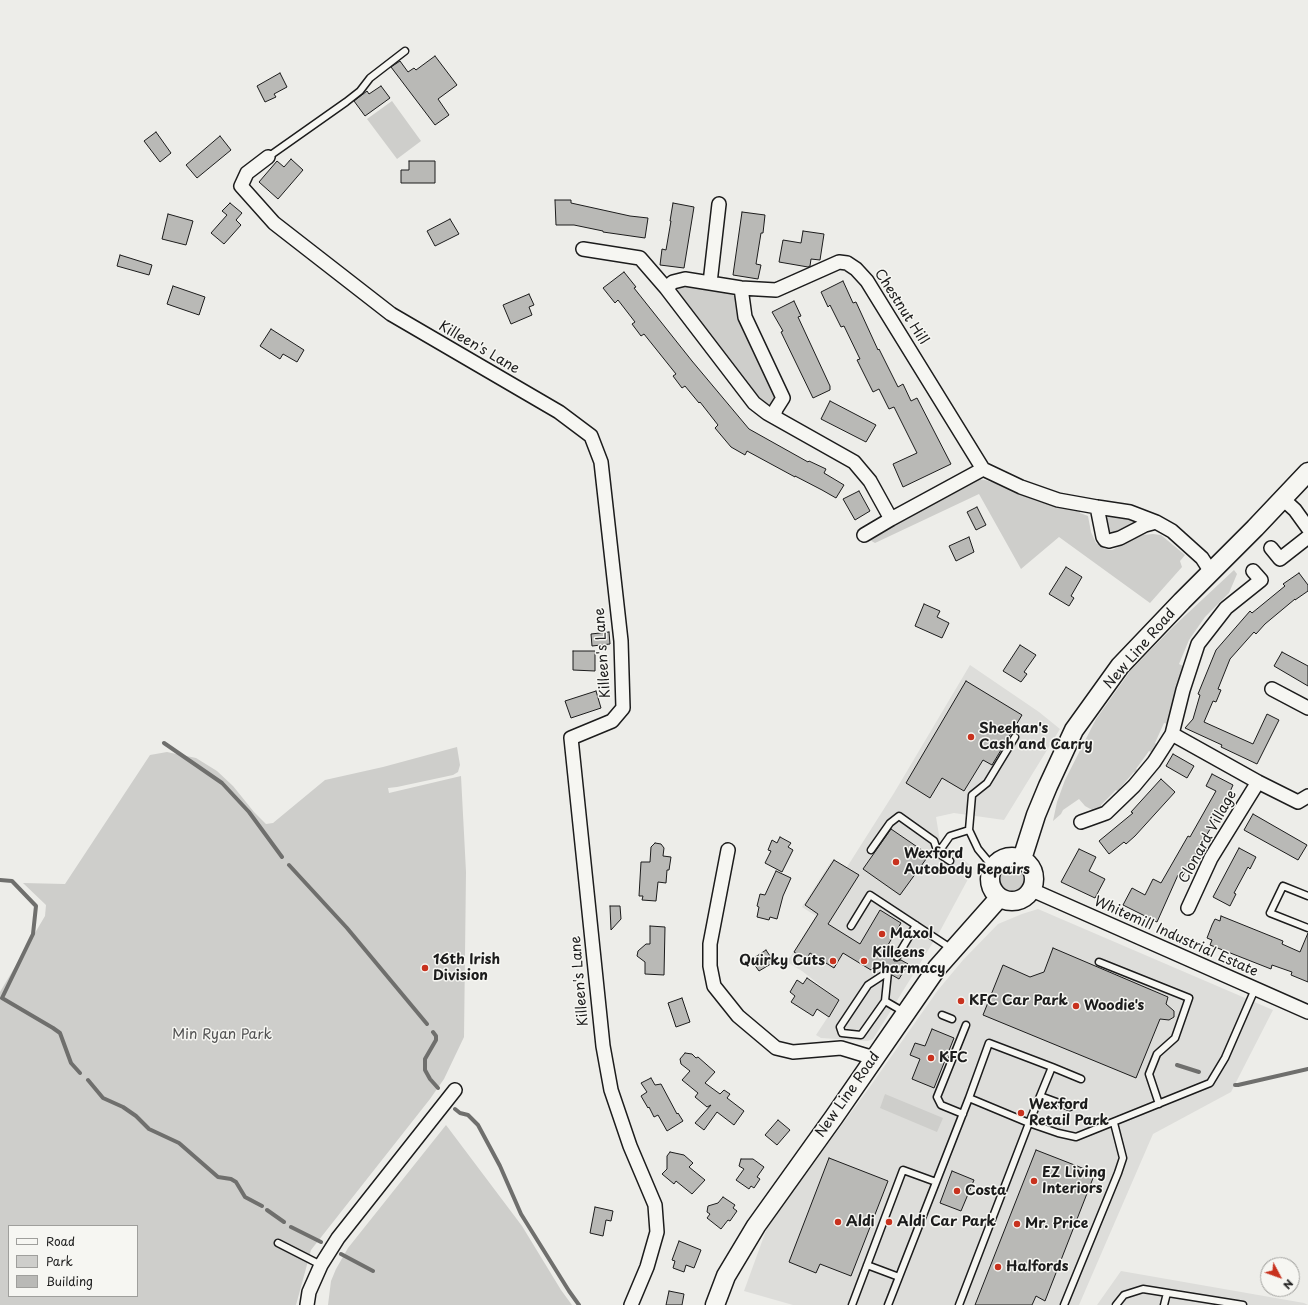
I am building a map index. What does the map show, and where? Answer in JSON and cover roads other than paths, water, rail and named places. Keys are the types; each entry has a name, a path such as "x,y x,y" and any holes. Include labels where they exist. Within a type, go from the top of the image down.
{"main road":[{"name":"New Line Road","path":"1022,859 1039,808 1074,730 1120,666 1308,472"},
{"path":"1008,857 1022,859 1028,863 1032,869 1034,876 1032,890 1021,900 1006,901 999,898 991,886 990,878 993,867 1001,860 1008,857"},
{"name":"New Line Road","path":"715,1305 726,1276 756,1226 834,1117 937,968 999,898"}],"street":[{"name":"Killeen's Lane","path":"268,157 247,173 241,186 274,222 391,314 559,412 591,436 601,462 621,641 623,708 612,721 572,738 603,1046 611,1090 630,1146 655,1205 657,1232 647,1267 631,1305"},
{"path":"710,283 719,204"},
{"path":"583,249 640,258 666,288 754,403 760,409 854,462 870,481 892,518"},
{"name":"Chestnut Hill","path":"666,288 673,282 685,279 740,288 776,290 839,262 847,263 856,269 867,281 983,469"},
{"path":"740,288 745,316 783,398 776,409 774,416"},
{"path":"864,535 892,518 983,469 1021,487 1058,500 1096,508 1130,512 1156,522 1172,532 1202,558 1211,572"},
{"path":"1283,499 1295,510 1308,528"},
{"path":"1096,508 1102,538 1109,541 1120,538 1145,525 1156,522"},
{"path":"1271,548 1280,559 1308,537"},
{"path":"1081,822 1106,813 1134,786 1154,762 1172,734 1183,690 1198,644 1226,608 1261,580 1253,571"},
{"path":"1272,689 1308,708"},
{"name":"Clonard Village","path":"1172,734 1258,782 1298,802 1308,796"},
{"name":"Clonard Village","path":"1188,908 1211,858 1258,782"},
{"path":"728,850 710,944 710,966 714,986 738,1016 776,1048 793,1052 841,1048 874,1058"},
{"name":"Whitemill Industrial Estate","path":"1032,890 1308,1012"},
{"path":"307,1305 309,1292 321,1265 338,1238 455,1090"}],"lane":[{"path":"268,157 346,102 360,91 370,78 405,51"},
{"path":"993,867 978,849 969,830 972,795 987,782 1015,737"},
{"path":"871,850 890,823 899,816 934,841 938,853 950,861"},
{"path":"938,853 950,836 969,830"},
{"path":"1308,896 1283,886 1270,913 1308,928"},
{"path":"851,926 870,895 953,950"},
{"path":"897,957 916,926"},
{"path":"1099,962 1189,998 1175,1038 1157,1054 1149,1074 1159,1104"},
{"path":"888,972 885,1001 861,1034 842,1033 840,1027 868,985 888,972"},
{"path":"969,1098 1029,1123 1058,1133 1076,1137 1114,1123 1210,1083 1225,1058 1255,989"},
{"path":"885,1001 905,1013"},
{"path":"942,1015 952,1019"},
{"path":"963,1114 941,1106 937,1097 966,1025"},
{"path":"888,1305 963,1114 989,1043 1081,1079"},
{"path":"959,1305 1052,1067"},
{"path":"1040,1096 1070,1107"},
{"path":"1064,1305 1123,1158 1114,1123"},
{"path":"852,1305 903,1170 936,1182"},
{"path":"278,1243 321,1265"},
{"path":"867,1265 899,1277"},
{"path":"1116,1305 1124,1295 1143,1288 1243,1305"},
{"path":"1164,1305 1167,1293"}],"waterway":[{"path":"164,743 222,783 249,812 282,857"},
{"path":"289,865 347,928 427,1024"},
{"path":"0,880 12,881 36,906 33,934 2,998 60,1033 71,1063 80,1073"},
{"path":"433,1032 436,1036 436,1040 425,1059 425,1070 430,1079 438,1088"},
{"path":"1177,1065 1199,1072"},
{"path":"1235,1085 1308,1069"},
{"path":"88,1080 103,1098 123,1107 136,1116 149,1129 179,1143 218,1177 231,1179 236,1182 245,1197 262,1206"},
{"path":"455,1109 460,1113 468,1115 478,1125 500,1166 521,1214 579,1305"},
{"path":"267,1210 284,1222"},
{"path":"291,1227 321,1242"},
{"path":"341,1254 373,1271"}],"place":[{"name":"Sheehan's Cash and Carry","path":"971,737"},
{"name":"Wexford Autobody Repairs","path":"896,862"},
{"name":"Maxol","path":"882,934"},
{"name":"Quirky Cuts","path":"833,961"},
{"name":"Killeens Pharmacy","path":"864,961"},
{"name":"16th Irish Division","path":"425,968"},
{"name":"KFC Car Park","path":"961,1001"},
{"name":"Woodie's","path":"1076,1006"},
{"name":"KFC","path":"931,1058"},
{"name":"Wexford Retail Park","path":"1021,1113"},
{"name":"EZ Living Interiors","path":"1034,1181"},
{"name":"Costa","path":"957,1191"},
{"name":"Aldi","path":"838,1222"},
{"name":"Aldi Car Park","path":"889,1222"},
{"name":"Mr. Price","path":"1017,1224"},
{"name":"Halfords","path":"998,1267"}],"park label":[{"name":"Min Ryan Park","path":"222,1035"}]}
